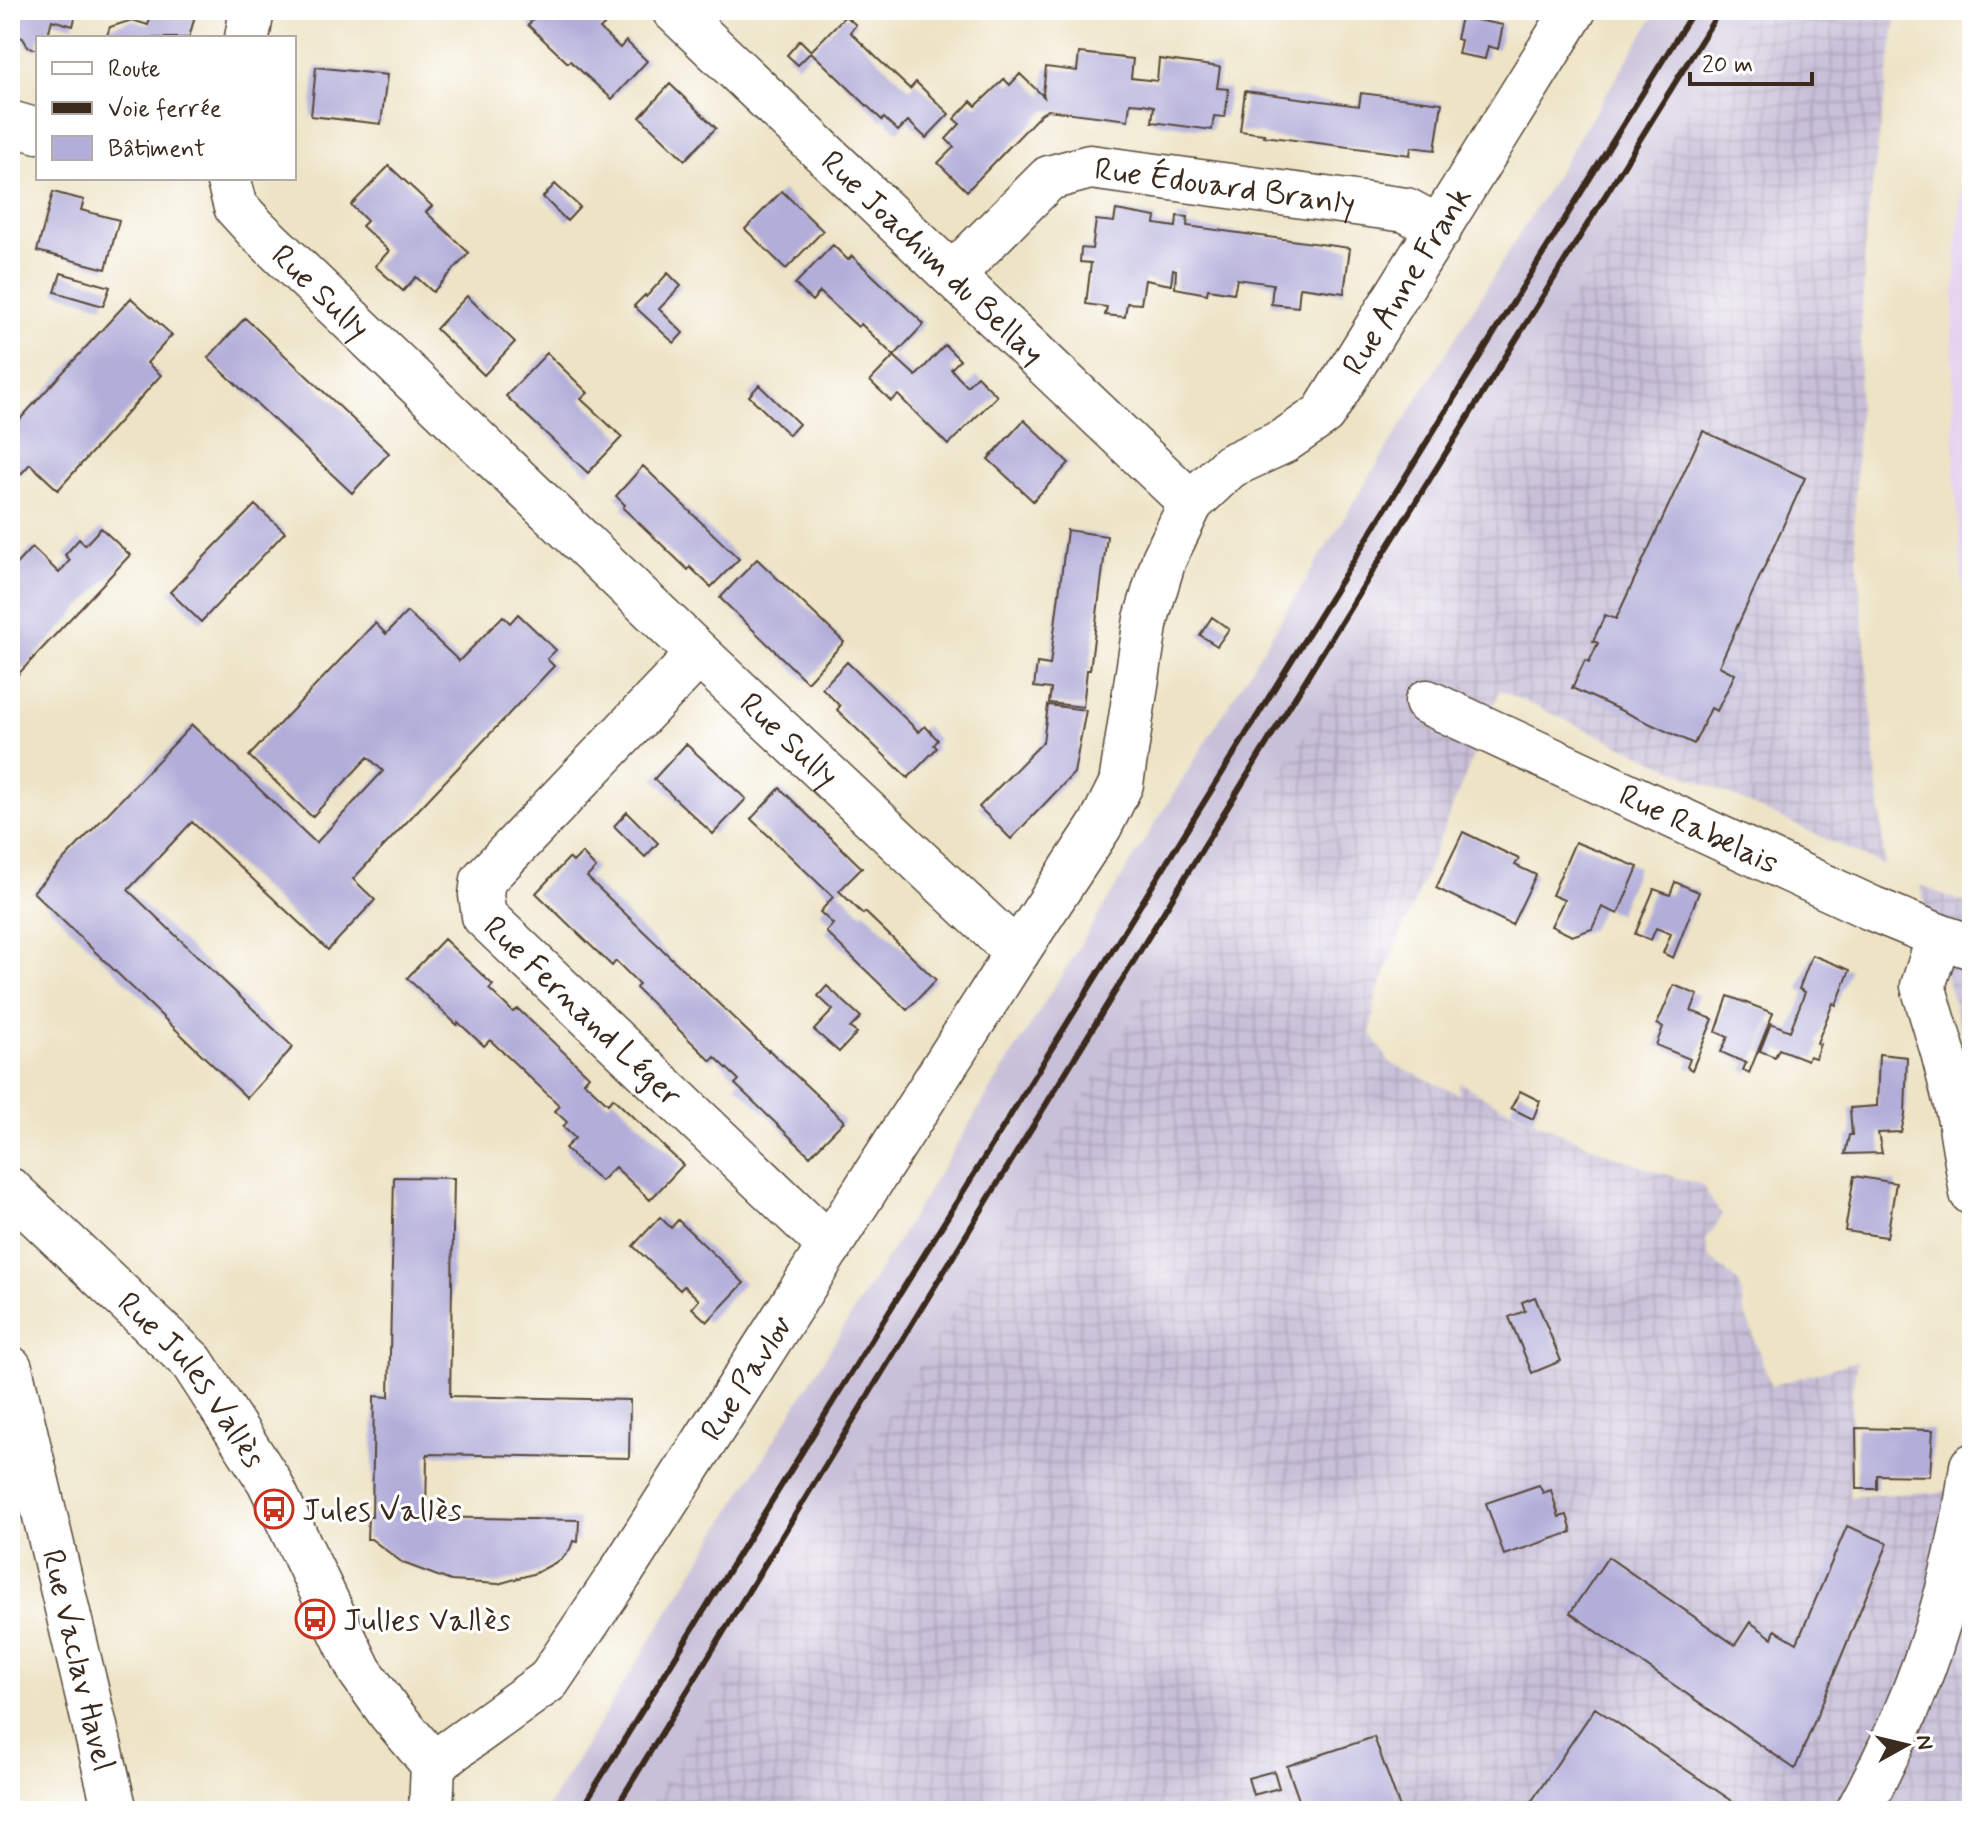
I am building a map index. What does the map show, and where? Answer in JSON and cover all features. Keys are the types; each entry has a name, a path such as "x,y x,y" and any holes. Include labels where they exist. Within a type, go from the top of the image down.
{"street":[{"path":"247,36 252,10"},
{"name":"Rue Joachim du Bellay","path":"674,10 1191,503"},
{"name":"Rue Anne Frank","path":"1191,503 1230,466 1284,441 1323,414 1574,10"},
{"path":"10,123 36,130"},
{"name":"Rue Édouard Branly","path":"952,275 1049,178 1090,167 1406,210 1440,228"},
{"name":"Rue Sully","path":"229,180 236,207 256,229 699,654 1018,951"},
{"path":"1018,951 1100,826 1121,784 1146,619 1164,559 1191,503"},
{"name":"Rue Fernand Léger","path":"699,654 483,880 481,895 484,916 830,1246"},
{"name":"Rue Rabelais","path":"1427,702 1871,908 1956,941"},
{"path":"1956,941 1923,986 1960,1120 1972,1193"},
{"name":"Rue Pavlov","path":"433,1764 548,1681 1018,951"},
{"name":"Rue Jules Vallès","path":"10,1190 192,1362 269,1481 360,1671 433,1764"},
{"name":"Rue Vaclav Havel","path":"10,1368 115,1811"},
{"path":"1858,1811 1881,1770 1918,1682 1943,1609 1967,1510 1972,1466"},
{"path":"431,1811 433,1764"}],"shaded area":[{"path":"1658,10 1748,10 646,1811 545,1811"},
{"path":"1748,10 1897,10 1865,237 1854,524 1885,866 1500,690 1376,996 1371,1033 1390,1063 1459,1094 1459,1082 1491,1101 1595,1148 1651,1170 1702,1185 1722,1216 1706,1240 1708,1256 1740,1284 1744,1310 1771,1386 1857,1361 1852,1390 1849,1497 1937,1493 1972,1486 1972,1811 646,1811"},
{"path":"1972,107 1972,661 1968,659 1955,480 1952,335 1962,170"},
{"path":"1920,885 1972,906 1972,1069 1971,1064"}],"building":[{"path":"10,10 77,10 73,26 52,20 48,36 36,36 36,49 28,47 23,38 10,34"},
{"path":"153,10 196,12 190,36 107,36 110,27 132,20 148,25"},
{"path":"542,10 592,10 606,23 600,29 620,48 626,41 647,61 612,99 528,25"},
{"path":"845,16 856,25 850,32 880,61 910,89 916,82 949,114 926,138 908,121 898,131 884,118 882,120 811,52 798,65 787,55 800,40 811,51"},
{"path":"1461,17 1503,25 1498,49 1488,46 1485,59 1458,54 1461,40 1456,39"},
{"path":"1079,53 1133,59 1131,78 1157,81 1159,59 1220,67 1217,88 1229,89 1225,117 1214,116 1212,130 1152,122 1154,106 1143,104 1130,103 1128,120 1048,110 967,191 938,163 954,147 946,139 960,124 954,119 971,101 976,106 1004,79 1010,85 1020,74 1044,97 1046,67 1077,71"},
{"path":"316,67 387,75 381,124 311,116"},
{"path":"670,84 716,128 685,160 640,117"},
{"path":"1245,91 1359,106 1361,93 1442,103 1435,150 1411,147 1410,155 1240,131"},
{"path":"389,166 432,206 426,212 469,253 433,292 416,277 403,291 375,266 389,251 362,226 367,221 351,205"},
{"path":"555,184 580,207 567,221 543,197"},
{"path":"782,191 823,231 786,269 745,229"},
{"path":"53,192 84,200 81,210 119,220 106,269 37,251"},
{"path":"1116,210 1156,217 1155,224 1176,227 1177,216 1188,217 1187,226 1350,248 1344,293 1300,287 1298,307 1271,304 1273,284 1237,279 1234,293 1208,289 1207,294 1175,288 1176,270 1173,269 1171,285 1145,280 1141,304 1127,303 1125,317 1105,315 1107,307 1086,304 1091,263 1080,262 1081,248 1092,249 1096,220 1114,222"},
{"path":"833,245 848,260 852,256 924,324 894,356 861,324 858,327 820,292 812,301 795,284"},
{"path":"61,273 110,287 103,306 55,292"},
{"path":"668,273 681,286 659,309 683,333 674,343 634,306"},
{"path":"467,296 515,342 484,375 436,329"},
{"path":"131,298 172,335 147,363 161,375 58,490 30,464 20,475 10,465 10,430"},
{"path":"245,318 389,453 352,493 208,358"},
{"path":"945,345 960,360 951,369 967,386 977,376 997,396 948,445 898,395 891,401 870,381 894,356 916,376"},
{"path":"547,353 588,393 581,399 622,437 588,473 506,396"},
{"path":"759,385 799,424 789,435 749,396"},
{"path":"1024,420 1069,463 1033,501 988,459"},
{"path":"1703,431 1805,478 1719,666 1735,674 1717,711 1711,708 1694,744 1572,688 1585,660 1589,662 1598,643 1593,641 1605,615 1616,619"},
{"path":"643,466 739,559 711,587 690,567 688,570 623,508 625,505 616,496"},
{"path":"255,505 285,532 201,622 170,592"},
{"path":"101,528 130,555 10,683 10,571 32,547 59,573 70,560 65,555 79,539 85,545"},
{"path":"1067,530 1107,536 1083,707 1049,703 1051,689 1034,687 1037,663 1050,665"},
{"path":"757,559 844,642 807,682 720,598"},
{"path":"407,612 459,661 503,616 510,623 518,614 556,650 547,659 554,666 353,879 375,900 328,950 192,822 128,890 293,1047 247,1098 33,892 192,725 316,843 383,771 368,757 312,817 249,756 375,623 386,634"},
{"path":"1212,617 1229,629 1217,646 1200,635"},
{"path":"847,662 919,732 925,726 938,740 934,745 937,748 908,778 837,710 840,706 822,688"},
{"path":"1048,705 1086,710 1074,773 1011,839 979,807 1043,742"},
{"path":"686,744 746,799 713,834 654,779"},
{"path":"780,788 862,868 839,891 936,980 907,1010 826,932 833,924 820,912 833,897 751,819"},
{"path":"627,812 658,843 645,857 614,826"},
{"path":"1463,832 1519,859 1515,865 1536,875 1512,925 1436,888"},
{"path":"1575,842 1638,867 1618,914 1602,907 1592,929 1572,936 1551,926 1564,900 1552,895"},
{"path":"582,853 596,868 587,877 844,1121 810,1156 735,1084 739,1080 715,1057 711,1061 636,988 639,984 616,961 612,966 536,893 569,858 573,862"},
{"path":"1675,882 1699,892 1673,958 1663,953 1671,934 1656,928 1651,940 1635,934 1654,889 1670,895"},
{"path":"444,939 493,985 489,989 513,1012 518,1009 589,1076 584,1082 608,1104 613,1098 683,1165 650,1200 615,1167 601,1181 579,1162 565,1148 575,1138 563,1127 567,1122 555,1111 560,1106 490,1040 484,1046 407,978"},
{"path":"1812,955 1850,970 1817,1043 1820,1044 1815,1058 1809,1056 1807,1060 1779,1049 1775,1057 1760,1051 1771,1023 1790,1031 1805,992 1799,989"},
{"path":"1674,985 1698,995 1691,1011 1713,1019 1692,1070 1687,1067 1690,1059 1656,1045 1663,1027 1657,1024"},
{"path":"827,986 861,1017 850,1028 857,1033 839,1052 814,1030 833,1010 818,996"},
{"path":"1728,996 1773,1013 1749,1073 1743,1070 1746,1063 1721,1052 1728,1037 1716,1032"},
{"path":"1879,1054 1907,1057 1905,1115 1901,1132 1878,1133 1882,1153 1845,1154 1849,1135 1852,1135 1850,1108 1877,1106"},
{"path":"1520,1091 1540,1101 1533,1119 1511,1108"},
{"path":"1854,1176 1896,1183 1887,1237 1845,1231"},
{"path":"394,1177 454,1178 450,1396 630,1400 629,1458 427,1454 426,1517 579,1520 578,1542 573,1541 562,1559 536,1573 498,1584 451,1581 403,1563 367,1539 368,1517 372,1517 374,1396 389,1397"},
{"path":"660,1217 671,1228 678,1220 744,1283 707,1322 692,1308 699,1300 684,1286 680,1290 633,1246"},
{"path":"1535,1297 1561,1361 1532,1373 1509,1317 1525,1311 1522,1302"},
{"path":"1856,1428 1933,1430 1930,1476 1877,1475 1877,1489 1857,1489"},
{"path":"1539,1485 1543,1493 1551,1490 1559,1517 1567,1515 1572,1532 1504,1555 1486,1503"},
{"path":"1847,1526 1888,1543 1795,1769 1570,1613 1608,1557 1735,1645 1750,1622 1772,1638 1775,1630 1797,1643"},
{"path":"1595,1708 1747,1811 1525,1811"},
{"path":"1374,1737 1401,1811 1303,1811 1287,1766"},
{"path":"1274,1771 1279,1788 1253,1795 1248,1778"}],"railway":[{"path":"580,1811 1694,10"},
{"path":"614,1811 1316,663 1720,10"}],"place":[{"name":"Jules Vallès","path":"274,1509"},
{"name":"Julles Vallès","path":"315,1619"}]}
